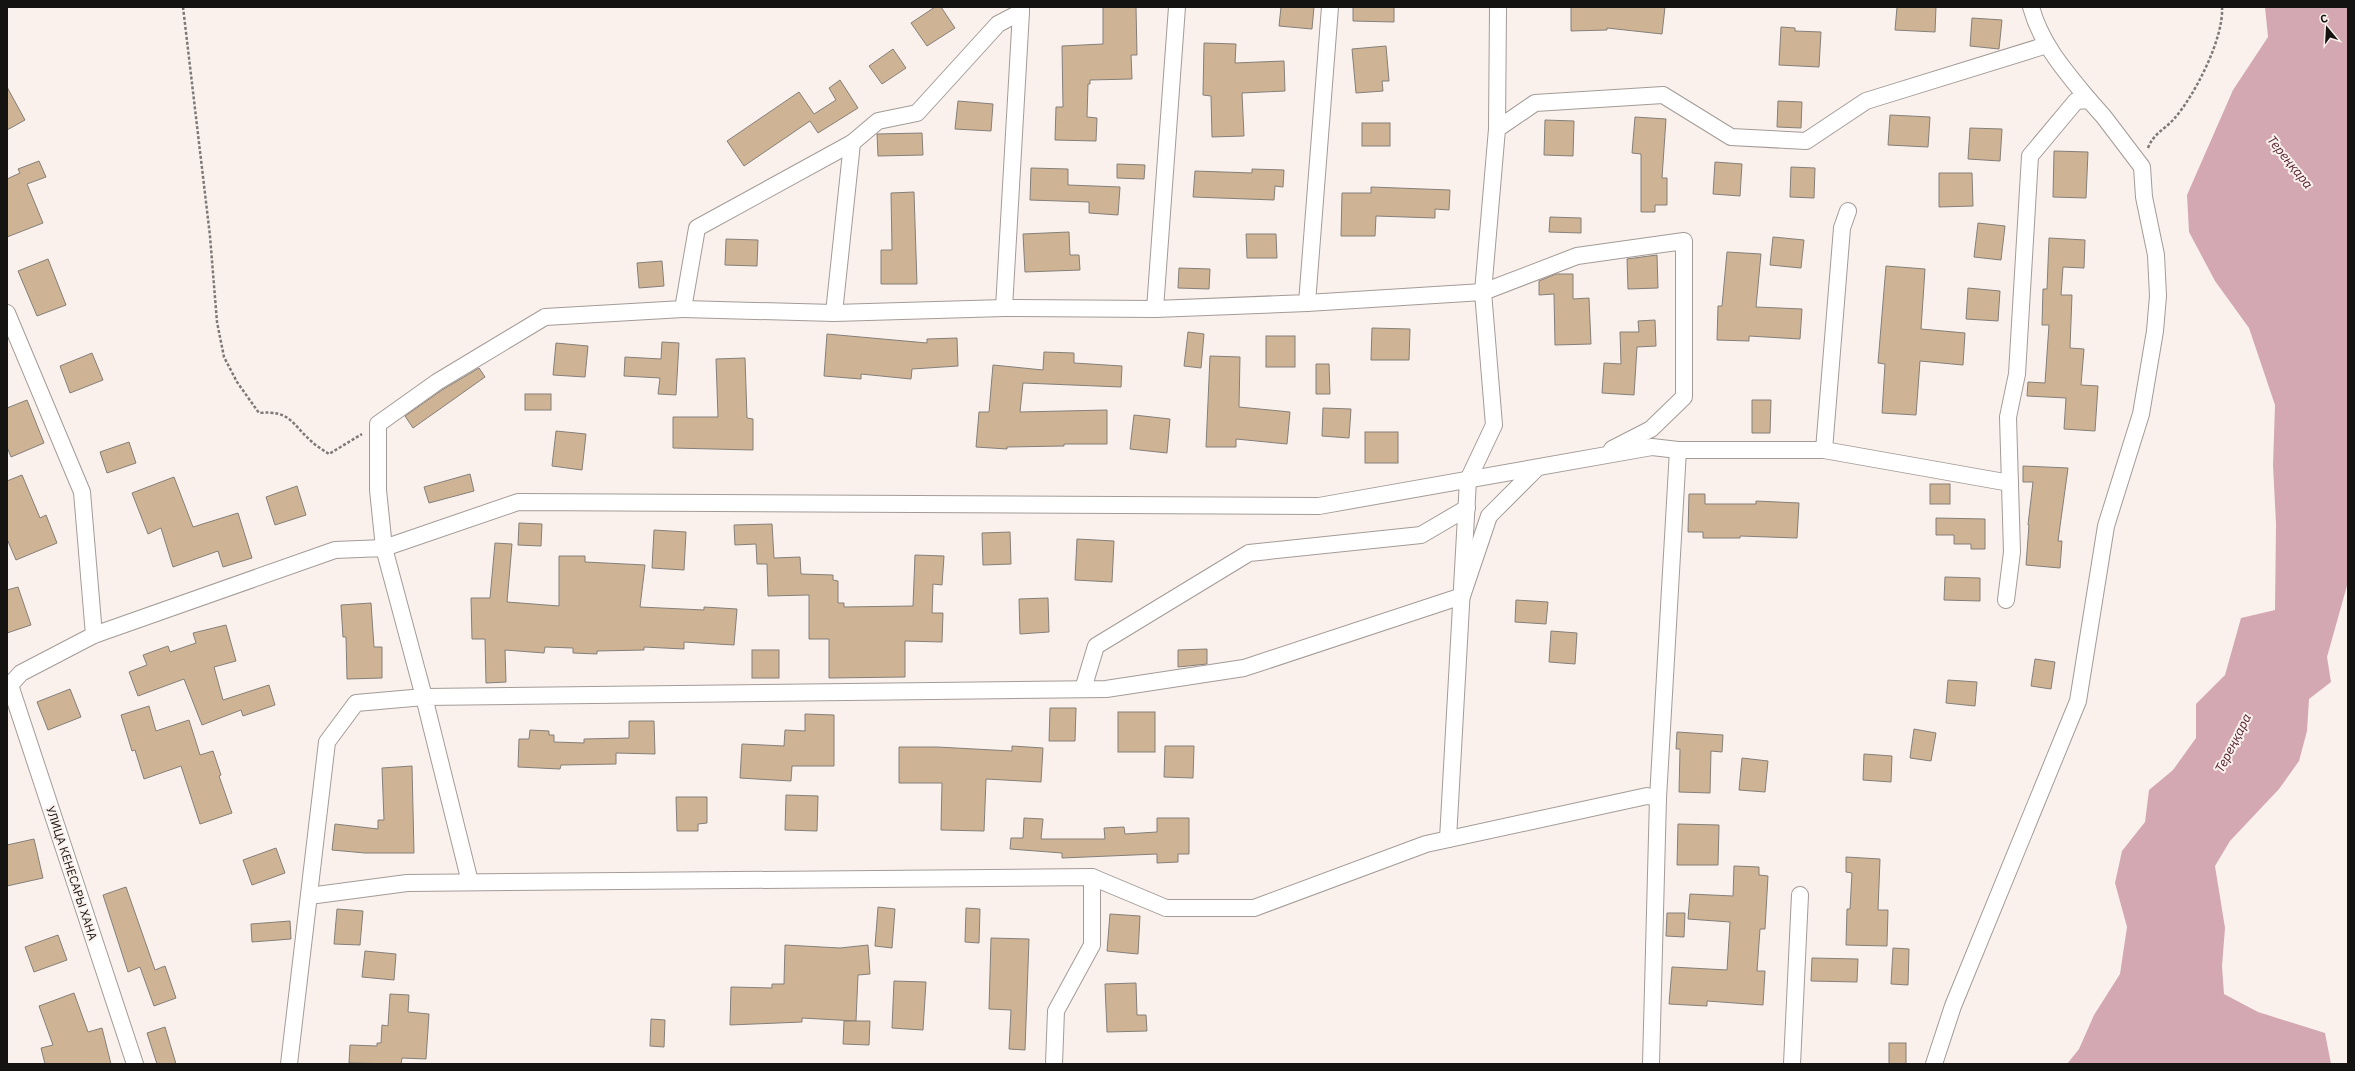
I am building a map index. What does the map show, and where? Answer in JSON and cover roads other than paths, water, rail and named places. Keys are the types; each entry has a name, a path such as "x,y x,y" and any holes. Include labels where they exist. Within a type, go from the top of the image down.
{"street":[{"path":"1155,309 1177,7"},
{"path":"1307,303 1330,7"},
{"path":"1448,839 1468,480 1494,426 1483,292 1497,129 1498,7"},
{"path":"1934,1064 1953,1006 2078,701 2106,526 2141,414 2155,331 2158,296 2156,255 2144,197 2142,167 2104,117 2088,100 2054,57 2036,25 2031,7"},
{"path":"1004,308 1021,10"},
{"path":"683,309 697,228 852,143 878,121 917,112 998,24 1021,10"},
{"path":"1497,129 1535,103 1663,95 1731,137 1806,141 1866,101 2046,45"},
{"path":"2006,600 2012,552 2008,417 2017,374 2030,156 2076,101 2088,100"},
{"path":"834,313 852,143"},
{"path":"1824,450 1842,228 1848,211"},
{"path":"470,882 424,697 384,548 378,490 378,424 437,382 545,317 683,309 834,313 1004,308 1155,309 1307,303 1483,292 1577,256 1684,241 1684,397 1651,429 1598,457"},
{"path":"7,313 82,492 94,635"},
{"path":"8,685 21,673 94,635 335,550 384,548 518,502 1319,506 1652,447 1678,450 1824,450 2010,483"},
{"path":"1651,1064 1658,798 1678,450"},
{"path":"1462,596 1489,516 1537,468"},
{"path":"1083,689 1096,646 1249,553 1421,535 1467,508"},
{"path":"289,1064 327,742 356,702 424,697 1106,689 1244,668 1462,596"},
{"name":"УЛИЦА КЕНЕСАРЫ ХАНА","path":"8,685 135,1064"},
{"path":"309,896 407,883 1092,877 1166,908 1254,908 1426,844 1647,796 1658,798"},
{"path":"1054,1064 1056,1011 1092,945 1092,877"},
{"path":"1792,1064 1800,895"}],"water":[{"name":"Тереңқара","path":"2265,7 2348,7 2348,582 2327,657 2331,682 2309,699 2307,731 2299,761 2279,789 2230,841 2215,866 2225,928 2222,966 2224,994 2258,1012 2325,1033 2331,1064 2067,1064 2079,1049 2094,1015 2120,974 2127,927 2115,883 2122,851 2145,822 2149,790 2173,770 2196,738 2196,704 2225,675 2241,618 2275,610 2276,524 2273,465 2275,405 2249,328 2215,281 2189,232 2187,195 2233,90 2268,37"}]}
